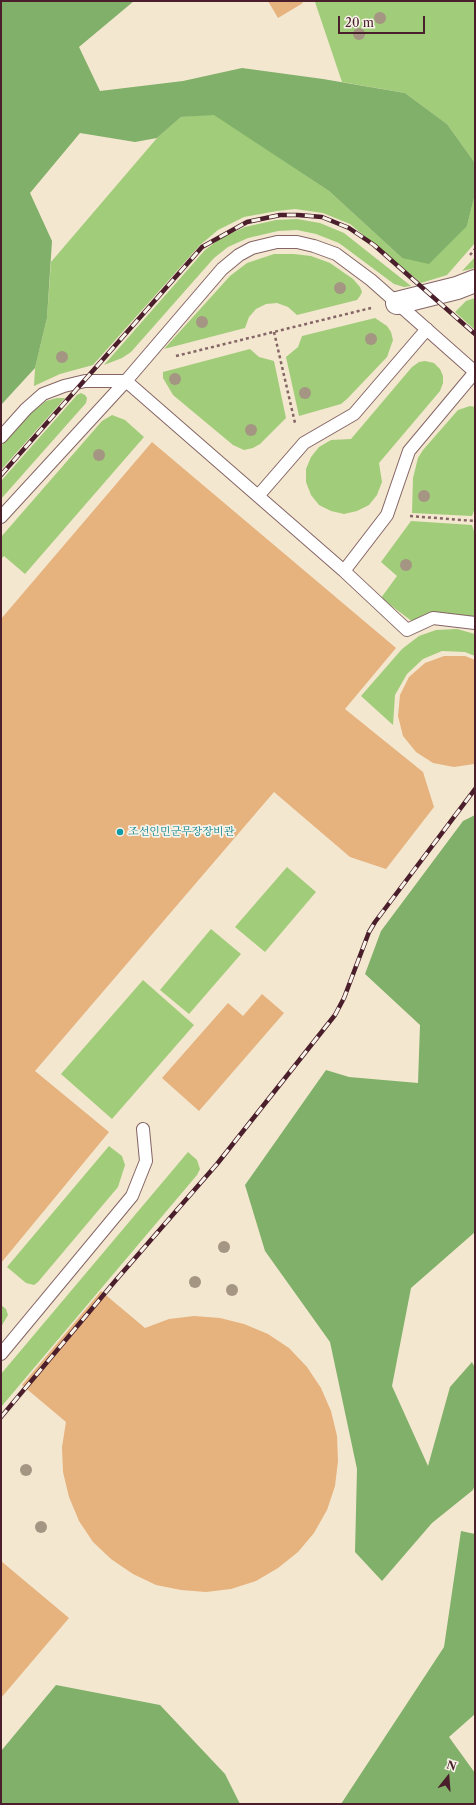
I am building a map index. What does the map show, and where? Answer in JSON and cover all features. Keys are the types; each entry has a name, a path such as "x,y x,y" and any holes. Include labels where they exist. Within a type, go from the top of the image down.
{"street":[{"path":"397,303 456,288 475,281"}],"lane":[{"path":"1,517 126,381 222,269 239,255 252,248 277,242 297,242 336,254 371,280 475,372 408,452 387,515 344,571"},
{"path":"258,496 304,443 354,414 427,329"},
{"path":"1,437 26,409 43,394 85,380 126,381 344,571 408,630 434,618 475,623"},
{"path":"1,1354 132,1196 146,1161 142,1129"}],"path":[{"path":"140,364 397,303"},
{"path":"274,332 292,417 304,443"},
{"path":"387,515 475,520"}],"green space":[{"path":"1,1 134,1 79,47 100,91 183,81 242,68 323,79 405,93 447,124 475,163 475,194 467,226 429,264 402,258 329,191 214,115 181,117 157,138 135,142 80,133 30,193 52,241 47,318 35,368 1,405"},
{"path":"475,1 475,163 447,124 405,93 342,82 315,2"},
{"path":"214,114 329,191 402,258 467,226 475,194 475,243 447,275 421,283 350,224 323,213 295,209 244,217 218,230 200,245 93,365 60,374 34,386 35,368 47,318 51,262 157,138 181,117"},
{"path":"297,219 320,223 344,233 411,286 404,287 394,284 339,243 316,234 297,230 278,231 248,238 228,247 214,258 131,352 122,358 104,365 205,250 221,238 245,227 276,220"},
{"path":"274,254 311,256 330,263 353,279 360,287 362,292 357,300 297,315 288,307 277,303 266,304 256,309 249,317 245,328 164,349 230,276 247,263"},
{"path":"475,257 475,268 462,271"},
{"path":"475,298 475,330 455,312 466,301"},
{"path":"375,318 387,326 391,332 393,340 387,357 341,404 299,416 286,357 298,347 302,336"},
{"path":"250,349 259,357 274,361 286,418 260,444 253,448 244,450 233,445 173,395 163,378 163,372"},
{"path":"425,361 434,363 440,369 443,376 443,383 440,391 379,463 382,482 377,495 369,505 357,511 344,514 331,511 319,505 311,495 306,482 306,469 311,457 319,447 331,440 351,439 412,367 419,362"},
{"path":"81,393 87,398 86,403 1,499 1,481 77,395"},
{"path":"57,398 65,398 1,470 1,446 31,413 46,401"},
{"path":"470,406 475,407 475,508 472,516 412,513 413,478 418,458 423,450 458,410"},
{"path":"112,415 125,420 144,437 25,574 4,556 1,559 1,537 102,421"},
{"path":"411,521 472,525 475,534 475,619 447,613 432,613 422,616 413,622 381,598 397,576 381,562"},
{"path":"457,629 475,634 475,656 465,652 442,651 423,659 407,674 395,695 393,725 361,696 402,649 419,636 436,630"},
{"path":"475,815 475,1232 411,1288 392,1386 428,1466 450,1387 472,1362 475,1368 475,1484 473,1490 432,1523 382,1581 355,1552 357,1469 330,1342 265,1251 245,1185 326,1070 349,1077 418,1083 420,1025 365,974 381,931 463,821"},
{"path":"287,867 316,892 265,952 235,927"},
{"path":"211,929 241,954 189,1014 160,990"},
{"path":"143,980 194,1025 112,1119 61,1074"},
{"path":"109,1146 122,1156 125,1165 118,1187 38,1282 34,1285 26,1283 7,1267"},
{"path":"188,1152 197,1160 200,1169 197,1175 1,1407 1,1374"},
{"path":"1,1305 6,1309 8,1315 1,1327"},
{"path":"461,1531 475,1534 475,1714 449,1737 475,1773 475,1804 341,1804 444,1647"},
{"path":"56,1685 160,1705 225,1774 240,1804 1,1804 1,1751"}],"building":[{"path":"268,1 301,1 303,3 278,18"},
{"name":"조선인민군무장장비관","path":"152,442 396,648 345,709 423,772 434,807 386,869 350,857 274,792 35,1071 109,1132 1,1263 1,619"},
{"path":"444,656 465,656 475,660 474,764 454,767 433,763 416,752 403,736 398,716 400,695 409,677 425,663"},
{"path":"262,994 284,1013 199,1111 162,1078 228,1003 243,1016"},
{"path":"101,1291 145,1328 169,1319 194,1316 220,1318 244,1324 268,1334 289,1348 307,1367 321,1388 331,1411 337,1436 338,1461 335,1486 327,1510 314,1533 298,1552 278,1568 256,1581 231,1589 206,1592 181,1590 156,1585 133,1574 111,1559 93,1542 79,1521 69,1497 63,1472 62,1447 66,1422 22,1385"},
{"path":"1,1561 69,1618 1,1698"}],"railway":[{"path":"1,475 202,247 247,222 280,215 298,215 322,217 349,228 374,245 475,334"},
{"path":"1,1417 116,1280 217,1164 335,1015 344,998 369,932 375,922 475,789"}],"place":[{"name":"조선인민군무장장비관","path":"120,832"}]}
